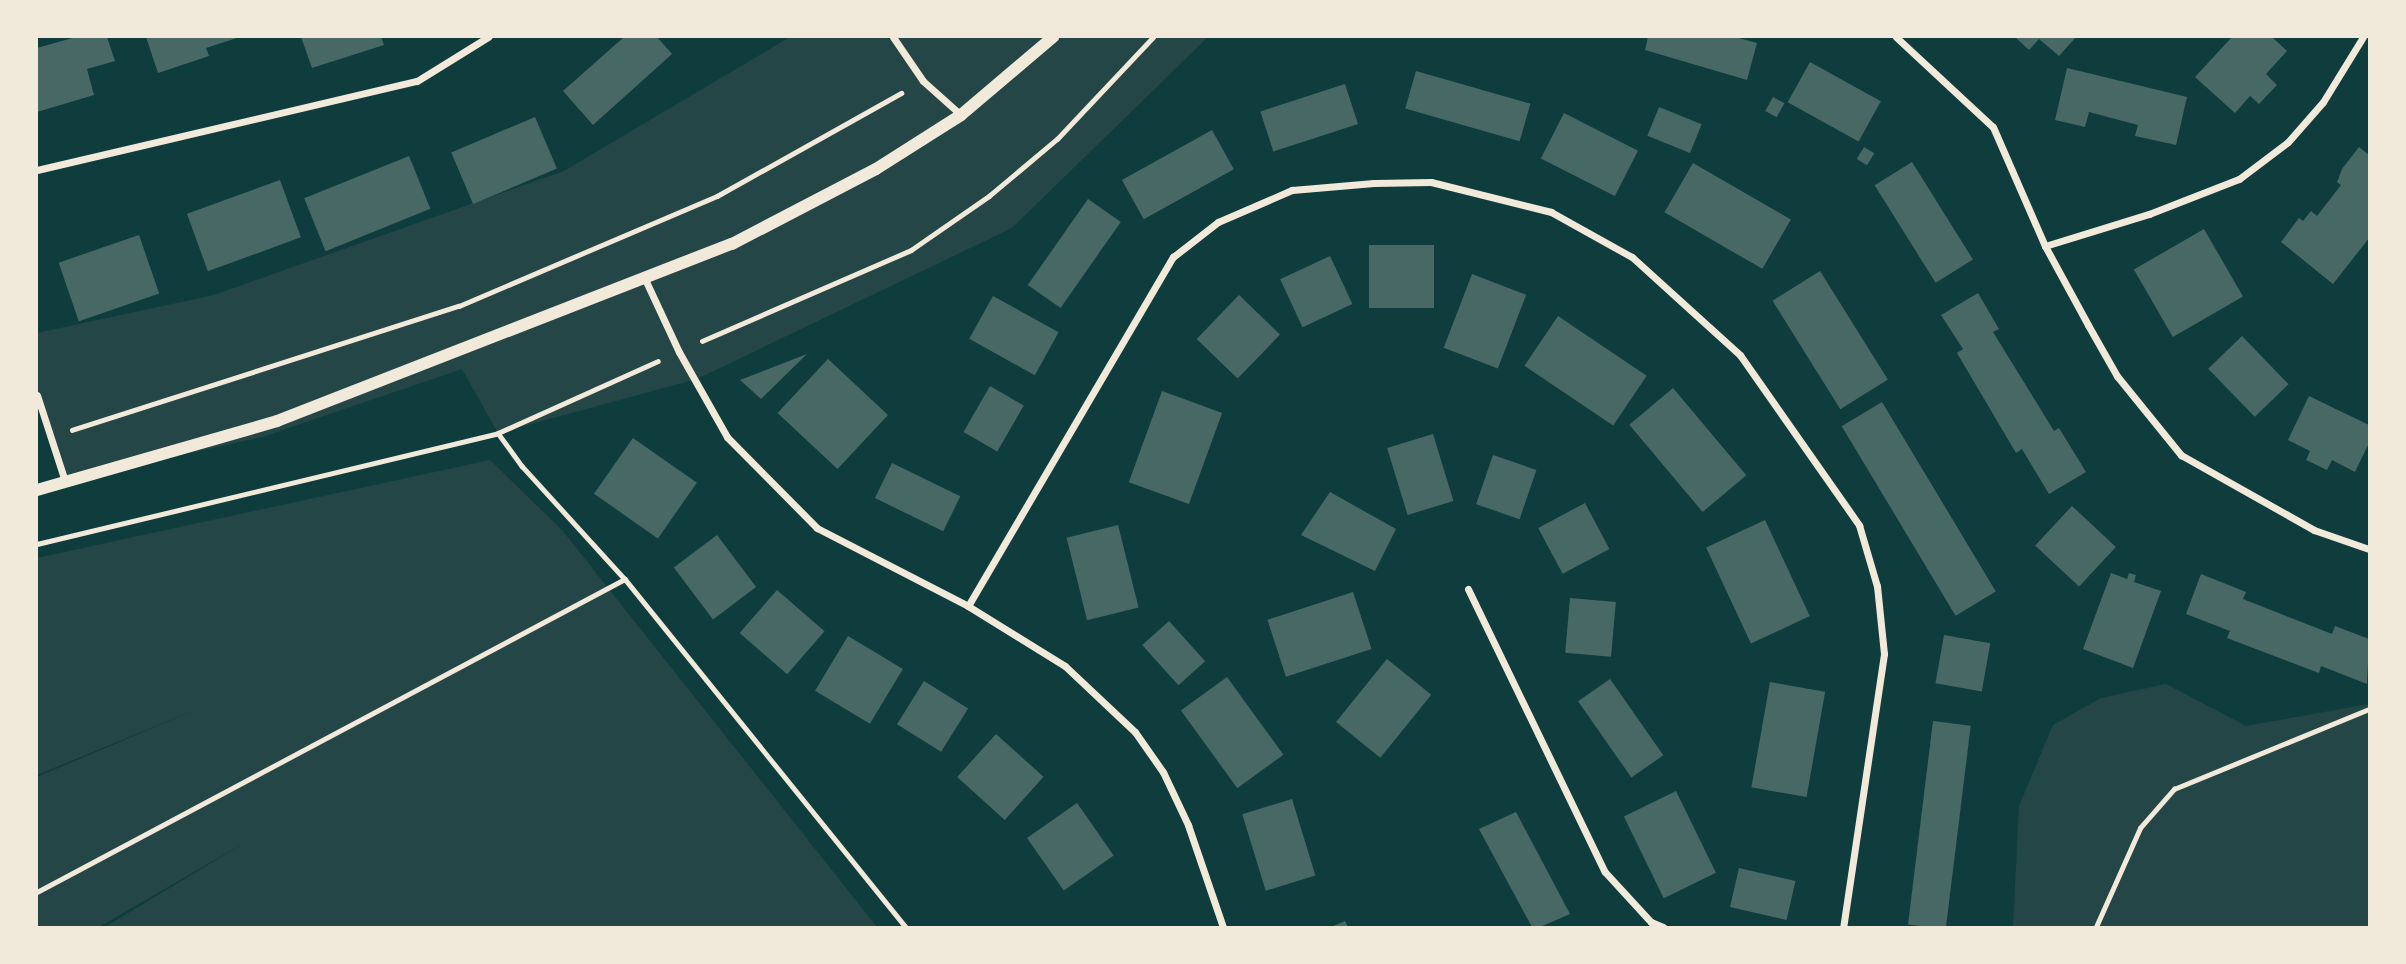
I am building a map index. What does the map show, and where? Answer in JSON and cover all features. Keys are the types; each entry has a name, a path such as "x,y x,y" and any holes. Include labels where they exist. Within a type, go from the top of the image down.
{"street":[{"path":"37,170 417,81 488,37"},
{"path":"893,37 923,81 961,115"},
{"path":"37,490 277,421 541,321 644,277 732,244 876,169 961,115 1053,37"},
{"path":"1896,37 1993,127 2045,246 2117,376 2181,455 2314,530 2369,549"},
{"path":"2045,246 2239,179 2288,142 2323,102 2363,37"},
{"path":"968,606 1165,268 1173,257 1218,222 1292,190 1374,183 1431,182 1551,212 1632,257 1740,355 1859,525 1877,586 1884,654 1843,927"},
{"path":"644,277 679,352 727,437 817,528 968,606 1065,666 1135,732 1163,772 1188,825 1223,927"},
{"path":"37,395 65,481"},
{"path":"1468,589 1605,872 1651,922 1663,927"}],"path":[{"path":"37,544 498,433 911,250 989,196 1057,139 1153,37"},
{"path":"51,436 458,306 717,196 923,81"},
{"path":"498,433 522,466 625,579 906,927"},
{"path":"37,892 625,579"},
{"path":"2096,927 2140,828 2174,789 2369,709"}],"shaded area":[{"path":"790,37 1208,37 1012,228 697,379 498,433 462,369 262,437 65,481 37,395 37,333 214,295 564,171"},
{"path":"490,460 562,530 877,927 105,927 251,839 99,927 37,927 37,777 207,705 37,775 37,558"},
{"path":"2166,684 2246,726 2369,704 2369,927 2013,927 2019,806 2053,725 2101,698"}],"building":[{"path":"76,37 107,37 115,61 87,69 94,95 37,112 37,48"},
{"path":"146,37 240,37 206,48 209,56 158,73"},
{"path":"301,37 381,37 384,45 312,68"},
{"path":"624,37 657,37 672,54 593,125 563,91"},
{"path":"1648,37 1735,37 1757,43 1747,80 1645,50"},
{"path":"2015,37 2076,37 2059,56 2039,39 2029,50"},
{"path":"2232,37 2272,37 2287,51 2266,74 2277,85 2259,104 2250,96 2235,113 2195,77"},
{"path":"1810,62 1881,101 1859,142 1788,102"},
{"path":"2067,68 2187,97 2176,145 2135,136 2138,125 2089,112 2085,127 2055,120"},
{"path":"1416,71 1530,104 1520,141 1405,108"},
{"path":"1345,84 1358,124 1273,151 1260,112"},
{"path":"1773,97 1784,103 1777,117 1765,111"},
{"path":"1659,107 1702,124 1690,153 1647,136"},
{"path":"1564,113 1638,151 1615,196 1541,158"},
{"path":"535,117 557,169 473,204 451,153"},
{"path":"1212,130 1234,169 1144,219 1122,180"},
{"path":"1864,147 1874,153 1867,165 1857,159"},
{"path":"2359,147 2369,155 2369,238 2333,284 2281,242 2299,218 2303,221 2311,211 2317,216 2341,185 2337,182 2342,169"},
{"path":"409,156 430,209 326,251 304,198"},
{"path":"1912,162 1973,260 1936,283 1875,185"},
{"path":"1693,163 1791,220 1762,269 1664,212"},
{"path":"280,180 301,237 208,271 187,214"},
{"path":"1088,199 1121,222 1061,308 1028,285"},
{"path":"2204,229 2243,297 2173,337 2134,270"},
{"path":"139,235 159,294 79,321 59,263"},
{"path":"1369,245 1434,245 1434,308 1369,308"},
{"path":"1330,256 1352,304 1303,327 1280,279"},
{"path":"1820,271 1888,380 1840,409 1773,301"},
{"path":"1472,274 1526,295 1498,369 1444,348"},
{"path":"1978,293 1999,329 1993,332 2054,431 2059,428 2086,472 2049,494 2022,449 2016,453 1957,353 1963,349 1941,315"},
{"path":"1239,295 1280,335 1238,378 1197,339"},
{"path":"993,296 1059,332 1035,375 969,339"},
{"path":"1558,316 1647,376 1613,426 1524,366"},
{"path":"2242,336 2289,384 2255,417 2208,369"},
{"path":"807,354 761,399 740,380"},
{"path":"828,359 888,415 838,469 778,413"},
{"path":"990,386 1024,406 997,451 964,432"},
{"path":"1673,388 1746,475 1703,512 1629,425"},
{"path":"1162,391 1222,413 1189,504 1129,482"},
{"path":"2309,396 2369,425 2369,443 2355,472 2332,460 2327,470 2306,460 2310,451 2288,440"},
{"path":"1882,402 1996,591 1956,616 1842,426"},
{"path":"1433,434 1453,501 1408,515 1387,448"},
{"path":"633,438 697,483 658,538 594,494"},
{"path":"1493,455 1536,470 1520,519 1476,504"},
{"path":"892,463 960,496 943,531 875,498"},
{"path":"1330,492 1396,529 1375,571 1301,535"},
{"path":"1585,503 1609,549 1563,574 1538,528"},
{"path":"2072,506 2116,547 2079,586 2035,545"},
{"path":"1765,520 1810,616 1751,644 1706,547"},
{"path":"1118,525 1139,607 1087,620 1067,538"},
{"path":"717,535 756,587 713,619 674,567"},
{"path":"2111,573 2127,579 2129,573 2136,575 2134,582 2161,591 2133,668 2083,649"},
{"path":"2201,574 2246,592 2243,599 2332,634 2335,626 2369,639 2367,684 2321,666 2319,673 2227,638 2230,631 2186,614"},
{"path":"777,590 825,631 787,674 740,633"},
{"path":"1353,592 1372,649 1286,677 1267,620"},
{"path":"1570,598 1616,602 1611,657 1565,653"},
{"path":"1169,621 1205,661 1178,685 1142,645"},
{"path":"1944,635 1990,643 1982,691 1935,683"},
{"path":"848,636 903,669 870,724 815,691"},
{"path":"1387,659 1431,695 1380,758 1336,722"},
{"path":"1227,677 1283,755 1237,788 1181,711"},
{"path":"1610,679 1663,755 1631,778 1578,701"},
{"path":"924,681 968,709 941,752 897,724"},
{"path":"1770,682 1825,692 1807,797 1751,787"},
{"path":"1933,721 1971,726 1946,927 1908,924"},
{"path":"996,734 1044,777 1005,820 957,777"},
{"path":"1676,791 1716,873 1664,898 1624,816"},
{"path":"1292,799 1315,876 1266,891 1242,814"},
{"path":"1077,803 1114,855 1064,890 1027,838"},
{"path":"1516,812 1570,914 1540,927 1532,927 1479,829"},
{"path":"1739,868 1796,881 1787,920 1730,907"},
{"path":"1345,921 1348,927 1331,927"}]}
